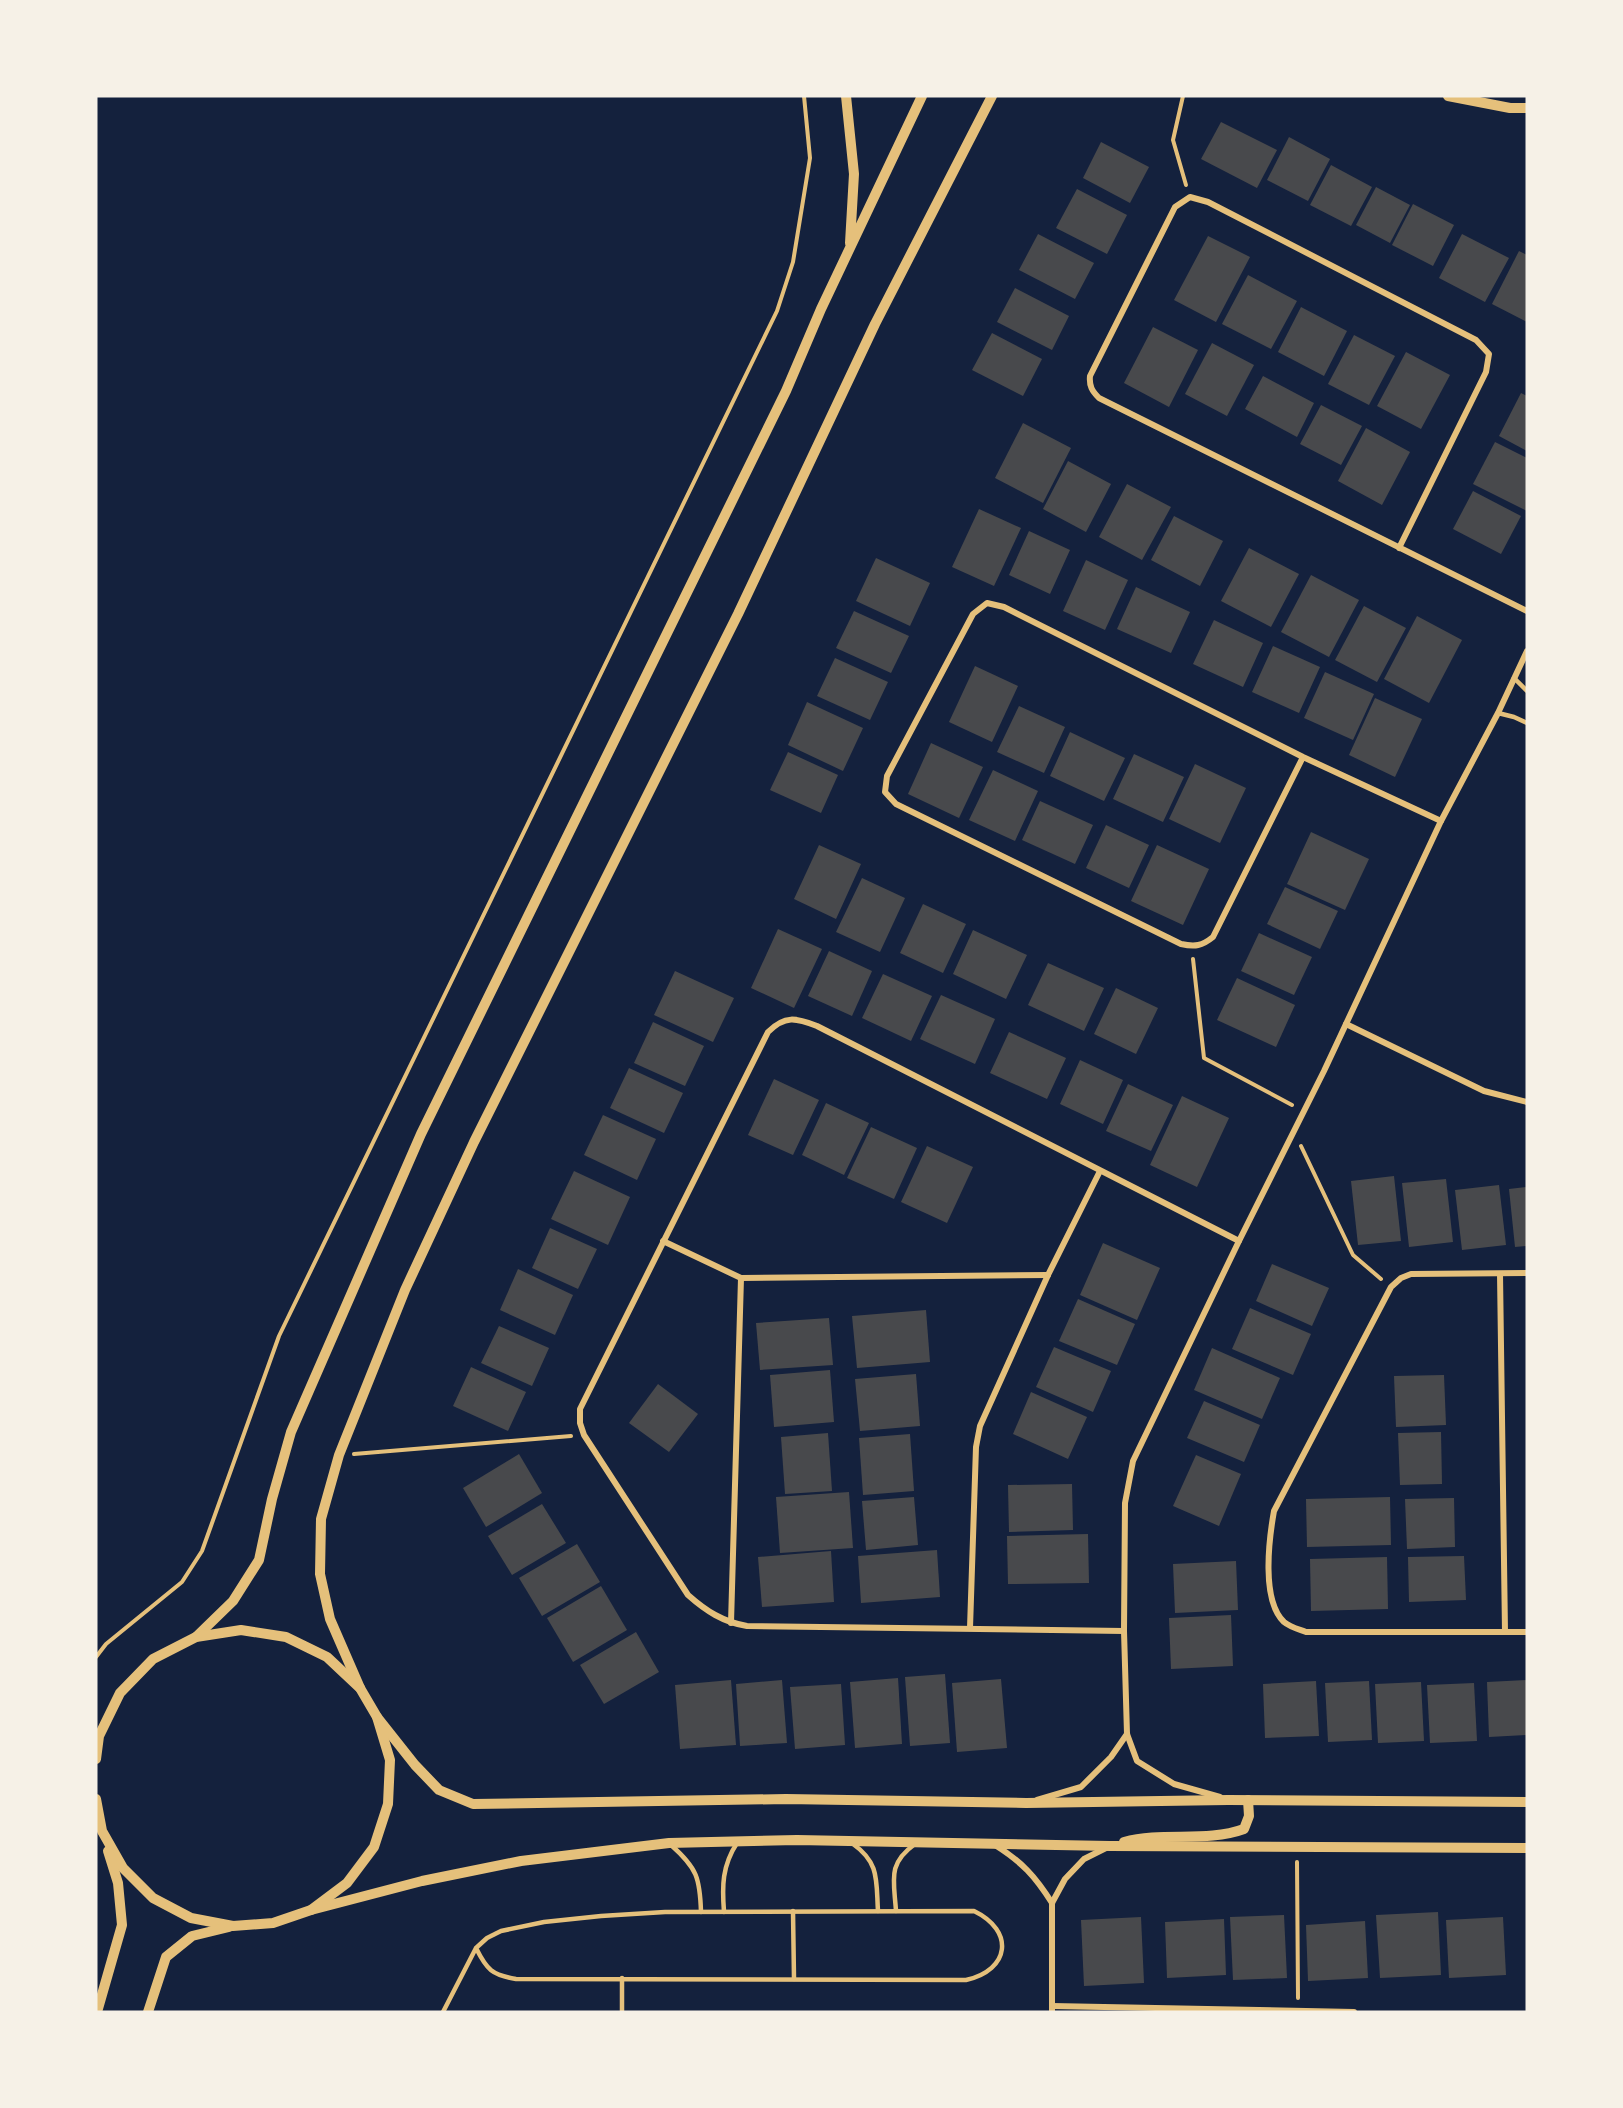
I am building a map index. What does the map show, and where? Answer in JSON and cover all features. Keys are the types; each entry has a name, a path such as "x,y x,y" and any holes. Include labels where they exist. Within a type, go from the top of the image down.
{"street":[{"path":"846,96 854,174 849,249"},
{"path":"96,1759 99,1736 120,1693 153,1659 196,1637 233,1601 259,1560 272,1499 291,1432 421,1134 786,391 821,309 922,96"},
{"path":"992,96 875,324 738,614 474,1142 405,1290 339,1455 321,1519 320,1574 330,1619 360,1688 377,1717 415,1765 439,1790 473,1804 786,1799 1026,1803 1228,1800 1527,1802"},
{"path":"1448,96 1510,108 1527,108"},
{"path":"1399,548 1486,372 1489,354 1476,339 1208,201 1190,197 1175,207 1093,369 1089,384 1093,392 1099,398 1399,548 1527,611"},
{"path":"1303,757 1213,937 1202,945 1191,946 1181,944 896,804 885,792 887,776 973,614 987,603 1004,607 1303,757 1441,820"},
{"path":"1228,1800 1174,1784 1137,1761 1127,1734 1124,1631 1125,1503 1132,1461 1346,1024 1441,820 1527,651"},
{"path":"1124,1631 747,1626 731,1623 705,1609 688,1595 584,1435 580,1422 580,1409 768,1032 785,1020 799,1019 817,1026 1239,1241"},
{"path":"1346,1024 1484,1091 1527,1102"},
{"path":"970,1628 976,1448 980,1426 1048,1275 1101,1171"},
{"path":"663,1241 741,1278 1048,1275"},
{"path":"1527,1273 1411,1274 1401,1278 1391,1287 1274,1511 1270,1533 1269,1582 1273,1602 1284,1621 1305,1632 1527,1632"},
{"path":"1500,1274 1505,1632"},
{"path":"731,1623 741,1278"},
{"path":"196,1637 241,1630 286,1637 327,1657 360,1688"},
{"path":"311,1910 347,1883 374,1847 388,1804 390,1760 377,1717"},
{"path":"1026,1803 1082,1787 1111,1757 1127,1734"},
{"path":"96,1799 102,1831 118,1883 122,1925 97,2012"},
{"path":"1248,1800 1249,1816 1244,1829 1229,1835 1142,1837 1110,1846 1084,1859 1065,1879 1052,1904 1052,2009 1354,2012"},
{"path":"102,1831 123,1868 153,1898 191,1918 233,1926"},
{"path":"148,2012 166,1957 192,1936 233,1926 273,1923 311,1910 423,1881 521,1861 669,1843 739,1840 1110,1846 1527,1848"},
{"path":"994,1844 1025,1866 1038,1880 1052,1904"}],"lane":[{"path":"1513,676 1527,691"},
{"path":"1497,713 1527,723"},
{"path":"724,1912 722,1878 729,1855 739,1840"},
{"path":"849,1841 863,1851 872,1862 876,1872 878,1911"},
{"path":"896,1911 894,1876 896,1864 902,1853 918,1842"},
{"path":"669,1843 684,1857 699,1881 702,1912"},
{"path":"793,1911 794,1979"},
{"path":"443,2012 476,1948 501,1931 544,1922 601,1916 702,1912 974,1911 987,1918 999,1931 1002,1948 995,1965 982,1976 966,1980 516,1979 500,1976 485,1967 476,1948"},
{"path":"622,1978 622,2012"}],"path":[{"path":"96,1657 106,1644 182,1582 202,1551 279,1336 777,311 793,262 810,158 804,96"},
{"path":"1184,96 1173,140 1190,197"},
{"path":"1191,946 1204,1058 1304,1111"},
{"path":"1293,1131 1353,1255 1391,1287"},
{"path":"339,1455 584,1435"},
{"path":"1297,1846 1298,2012"}],"building":[{"path":"1221,122 1277,150 1257,188 1201,159"},
{"path":"1289,137 1330,159 1308,201 1267,180"},
{"path":"1101,142 1149,167 1130,203 1083,178"},
{"path":"1331,165 1372,187 1351,226 1310,205"},
{"path":"1376,187 1410,205 1390,243 1356,225"},
{"path":"1077,189 1127,215 1107,254 1056,228"},
{"path":"1413,204 1454,225 1433,266 1392,245"},
{"path":"1038,234 1094,263 1075,299 1019,270"},
{"path":"1462,234 1509,258 1485,302 1439,278"},
{"path":"1208,236 1250,257 1216,322 1174,300"},
{"path":"1519,251 1527,255 1527,322 1492,304"},
{"path":"1248,275 1297,301 1271,349 1222,324"},
{"path":"1015,288 1069,316 1052,350 997,322"},
{"path":"1301,307 1347,331 1324,376 1278,352"},
{"path":"1153,327 1198,350 1169,407 1124,383"},
{"path":"992,333 1042,359 1023,396 972,370"},
{"path":"1354,335 1395,356 1369,405 1328,384"},
{"path":"1212,343 1254,365 1227,416 1185,394"},
{"path":"1406,352 1450,375 1421,429 1377,406"},
{"path":"1263,376 1314,403 1297,437 1245,409"},
{"path":"1521,393 1527,396 1527,451 1499,436"},
{"path":"1321,405 1362,426 1341,465 1300,444"},
{"path":"1023,423 1071,448 1043,503 995,478"},
{"path":"1366,428 1410,452 1382,505 1338,481"},
{"path":"1495,442 1527,458 1527,511 1473,484"},
{"path":"1068,461 1111,484 1086,532 1043,509"},
{"path":"1127,484 1171,507 1142,560 1099,537"},
{"path":"1473,491 1521,516 1501,554 1453,529"},
{"path":"979,509 1021,528 994,586 952,567"},
{"path":"1174,516 1223,541 1200,586 1151,560"},
{"path":"1029,531 1070,550 1050,594 1009,575"},
{"path":"1249,548 1299,574 1271,627 1221,601"},
{"path":"876,558 930,583 910,626 856,601"},
{"path":"1086,560 1128,580 1105,630 1063,611"},
{"path":"1311,575 1359,600 1329,657 1281,632"},
{"path":"1136,587 1190,612 1171,653 1117,629"},
{"path":"1364,606 1406,628 1377,682 1335,660"},
{"path":"854,611 909,636 891,673 836,648"},
{"path":"1417,616 1462,640 1429,703 1384,679"},
{"path":"1214,620 1263,643 1243,687 1193,664"},
{"path":"1273,646 1320,667 1299,713 1252,692"},
{"path":"835,658 888,682 870,720 817,696"},
{"path":"975,666 1018,686 992,742 949,722"},
{"path":"1325,672 1374,694 1353,740 1304,718"},
{"path":"1375,698 1422,719 1395,777 1349,755"},
{"path":"807,702 863,728 843,771 788,745"},
{"path":"1019,706 1065,727 1044,773 997,752"},
{"path":"1070,732 1125,758 1104,801 1050,776"},
{"path":"931,743 983,767 959,818 908,794"},
{"path":"788,752 838,775 821,813 770,790"},
{"path":"1134,754 1184,777 1163,822 1113,799"},
{"path":"1195,764 1246,788 1220,843 1169,819"},
{"path":"993,770 1038,791 1015,841 969,820"},
{"path":"1040,801 1093,825 1075,864 1022,840"},
{"path":"1106,825 1149,845 1129,888 1086,868"},
{"path":"1311,832 1369,859 1345,910 1287,884"},
{"path":"819,845 861,864 836,919 794,899"},
{"path":"1157,845 1209,869 1183,925 1131,901"},
{"path":"862,878 905,898 880,952 836,932"},
{"path":"1285,887 1338,911 1320,949 1267,924"},
{"path":"923,904 966,924 943,973 900,953"},
{"path":"778,929 822,949 794,1008 751,988"},
{"path":"973,930 1027,955 1006,999 953,974"},
{"path":"1259,933 1312,957 1294,995 1241,971"},
{"path":"829,951 872,971 852,1016 808,996"},
{"path":"1048,963 1104,988 1084,1031 1028,1005"},
{"path":"675,971 734,998 713,1042 654,1015"},
{"path":"883,974 932,996 911,1041 862,1018"},
{"path":"1237,978 1295,1005 1276,1047 1217,1020"},
{"path":"1116,988 1158,1008 1136,1054 1094,1034"},
{"path":"941,995 995,1019 975,1064 920,1039"},
{"path":"653,1022 704,1046 685,1086 634,1063"},
{"path":"1009,1032 1066,1058 1047,1099 990,1073"},
{"path":"1080,1060 1123,1080 1103,1124 1060,1104"},
{"path":"629,1068 683,1093 664,1133 610,1108"},
{"path":"774,1079 819,1100 793,1155 748,1135"},
{"path":"1128,1084 1173,1105 1151,1151 1106,1131"},
{"path":"1182,1096 1229,1118 1197,1187 1150,1165"},
{"path":"826,1103 869,1123 844,1175 802,1155"},
{"path":"603,1115 656,1139 637,1180 584,1155"},
{"path":"871,1127 917,1148 894,1199 847,1178"},
{"path":"927,1146 973,1167 947,1223 901,1202"},
{"path":"574,1171 630,1197 608,1245 551,1219"},
{"path":"1394,1176 1401,1241 1358,1245 1351,1181"},
{"path":"1446,1179 1453,1242 1409,1247 1402,1183"},
{"path":"1499,1185 1506,1245 1462,1250 1455,1190"},
{"path":"1527,1187 1527,1246 1515,1247 1509,1189"},
{"path":"550,1228 597,1249 578,1289 532,1268"},
{"path":"1103,1243 1160,1268 1137,1320 1080,1295"},
{"path":"1272,1264 1329,1288 1312,1326 1256,1301"},
{"path":"518,1269 573,1295 555,1335 500,1310"},
{"path":"1078,1299 1135,1324 1117,1365 1059,1341"},
{"path":"1250,1308 1311,1334 1293,1375 1232,1349"},
{"path":"926,1310 930,1362 857,1368 852,1316"},
{"path":"829,1318 833,1365 760,1370 756,1323"},
{"path":"499,1326 549,1348 532,1386 481,1363"},
{"path":"1054,1347 1111,1371 1093,1412 1036,1387"},
{"path":"1212,1348 1280,1378 1262,1419 1194,1390"},
{"path":"471,1367 526,1392 508,1431 453,1406"},
{"path":"830,1370 834,1422 774,1427 770,1375"},
{"path":"916,1374 920,1426 860,1431 855,1379"},
{"path":"1444,1375 1446,1425 1396,1427 1394,1376"},
{"path":"658,1384 698,1414 669,1452 629,1423"},
{"path":"1031,1392 1087,1417 1068,1459 1013,1434"},
{"path":"1204,1401 1260,1425 1244,1462 1187,1438"},
{"path":"1441,1432 1442,1484 1400,1485 1398,1433"},
{"path":"828,1433 832,1491 785,1494 781,1437"},
{"path":"910,1434 914,1491 863,1495 859,1438"},
{"path":"519,1454 542,1493 486,1527 463,1488"},
{"path":"1196,1455 1241,1474 1219,1526 1173,1506"},
{"path":"1072,1484 1073,1530 1009,1532 1008,1485"},
{"path":"849,1492 853,1548 780,1553 776,1497"},
{"path":"914,1497 918,1545 866,1550 862,1501"},
{"path":"1390,1497 1391,1545 1307,1547 1306,1499"},
{"path":"1454,1498 1455,1547 1407,1549 1405,1499"},
{"path":"542,1504 566,1543 512,1575 488,1536"},
{"path":"1088,1534 1089,1583 1008,1584 1007,1536"},
{"path":"577,1544 600,1582 542,1616 519,1578"},
{"path":"937,1550 940,1597 861,1603 858,1556"},
{"path":"831,1551 834,1602 762,1607 758,1557"},
{"path":"1464,1556 1466,1600 1409,1602 1408,1557"},
{"path":"1387,1557 1388,1609 1311,1611 1310,1559"},
{"path":"1236,1561 1238,1610 1175,1613 1173,1564"},
{"path":"601,1586 627,1630 573,1662 547,1618"},
{"path":"1231,1615 1233,1666 1171,1669 1169,1618"},
{"path":"636,1632 659,1672 604,1704 580,1665"},
{"path":"945,1674 950,1743 910,1746 905,1677"},
{"path":"898,1678 902,1744 855,1748 850,1682"},
{"path":"1001,1679 1007,1748 957,1752 952,1683"},
{"path":"731,1680 736,1745 680,1749 675,1685"},
{"path":"782,1680 787,1743 740,1746 736,1684"},
{"path":"1527,1680 1527,1735 1489,1737 1487,1682"},
{"path":"1316,1681 1319,1736 1265,1738 1263,1684"},
{"path":"1369,1681 1372,1740 1328,1742 1325,1683"},
{"path":"1421,1682 1424,1741 1378,1743 1375,1684"},
{"path":"1474,1683 1477,1741 1430,1743 1427,1685"},
{"path":"841,1684 845,1745 795,1749 790,1687"},
{"path":"1438,1912 1441,1975 1380,1978 1376,1915"},
{"path":"1284,1915 1287,1978 1233,1980 1230,1917"},
{"path":"1141,1917 1144,1983 1084,1986 1081,1920"},
{"path":"1503,1917 1506,1975 1449,1978 1446,1920"},
{"path":"1224,1919 1226,1975 1167,1978 1165,1922"},
{"path":"1365,1921 1368,1978 1308,1981 1306,1925"}]}
